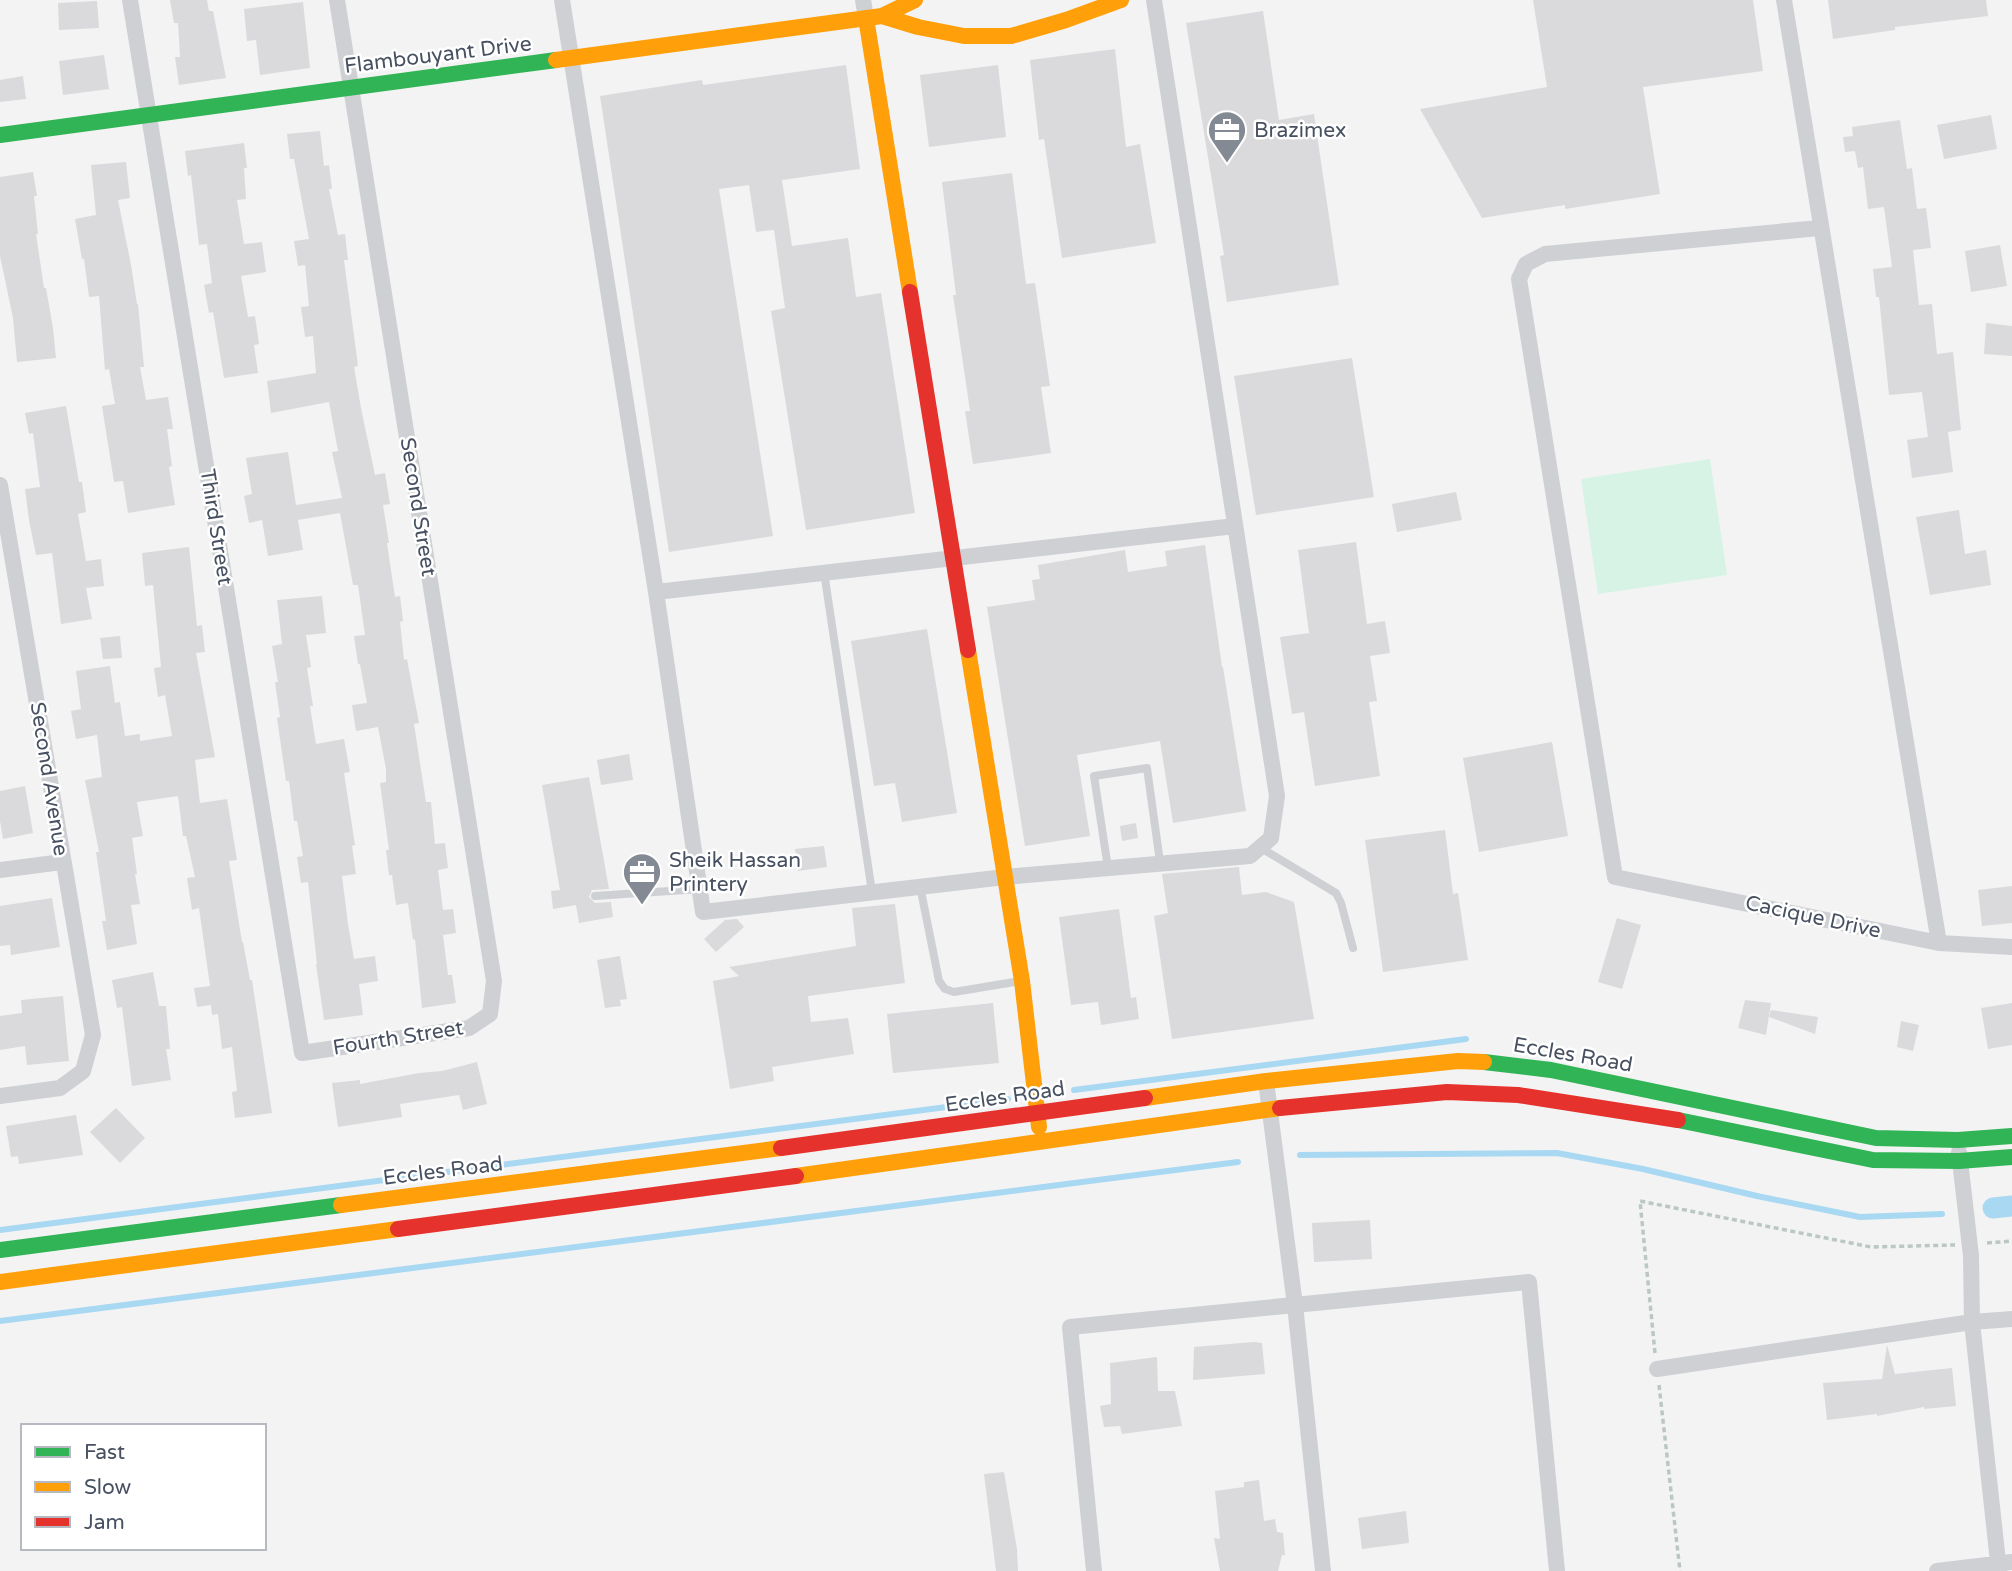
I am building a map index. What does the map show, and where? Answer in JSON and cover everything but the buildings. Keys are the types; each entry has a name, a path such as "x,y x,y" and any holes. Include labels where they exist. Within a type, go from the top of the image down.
{"street":[{"name":"Third Street","path":"130,0 302,1053"},
{"name":"Second Street","path":"337,0 494,981 490,1014"},
{"path":"562,0 656,592 702,912 1005,877 1250,856 1271,838 1277,796 1154,0"},
{"path":"863,0 874,17 952,558 1022,981 1041,1143"},
{"path":"874,17 915,0"},
{"path":"874,17 964,36 1011,36 1121,0"},
{"path":"1784,0 1819,228 1939,943"},
{"name":"Flambouyant Drive","path":"0,135 874,17"},
{"name":"Cacique Drive","path":"1819,228 1545,254 1526,264 1519,279 1615,877 1939,943 2012,947"},
{"name":"Second Avenue","path":"0,485 93,1035 83,1071 60,1088 0,1096"},
{"path":"656,592 1235,526"},
{"path":"0,870 62,862"},
{"name":"Fourth Street","path":"302,1053 469,1028 490,1014"},
{"name":"Eccles Road","path":"0,1250 1037,1114 1266,1081 1458,1061 1505,1063 1551,1070 1876,1138 1958,1140 2012,1136"},
{"path":"1266,1081 1295,1305 1323,1571"},
{"path":"0,1282 1041,1143 1269,1109 1447,1092 1518,1095 1700,1123 1873,1160 1959,1161 2012,1157"},
{"path":"1937,1571 2003,1566 1972,1322 1969,1245 1958,1140"},
{"path":"1094,1571 1070,1327 1529,1282 1557,1571"},
{"path":"1657,1369 1972,1322 2012,1319"}],"lane":[{"path":"824,572 872,892"},
{"path":"1108,868 1094,776 1147,768 1160,862"},
{"path":"1261,848 1336,893 1353,948"},
{"path":"920,886 939,981 945,989 954,992 1022,981"},
{"path":"595,896 700,889"}],"path":[{"path":"1680,1571 1640,1201 1871,1247 1969,1245 2012,1241"}],"green space":[{"path":"1710,459 1727,575 1598,594 1581,479"}],"waterway":[{"path":"1074,1090 1466,1039"},
{"path":"0,1230 1008,1099"},
{"path":"1300,1155 1557,1153 1643,1169 1860,1217 1942,1214"},
{"path":"0,1321 1238,1162"},
{"path":"1993,1208 2012,1206"}],"traffic: fast":[{"path":"0,135 556,60"},
{"path":"1484,1062 1551,1070 1876,1138 1958,1140 2012,1136"},
{"path":"1678,1120 1873,1160 1959,1161 2012,1157"},
{"path":"0,1250 341,1205"}],"traffic: slow":[{"path":"556,60 882,16 915,0"},
{"path":"882,16 918,27 964,36 1011,36 1121,0"},
{"path":"866,18 910,292"},
{"path":"968,650 1022,981 1039,1127"},
{"path":"1145,1098 1266,1081 1458,1061 1484,1062"},
{"path":"796,1176 1280,1108"},
{"path":"341,1205 781,1148"},
{"path":"0,1282 398,1229"}],"traffic: jam":[{"path":"910,292 968,650"},
{"path":"1280,1108 1447,1092 1518,1095 1678,1120"},
{"path":"781,1148 1145,1098"},
{"path":"398,1229 796,1176"}],"place":[{"name":"Brazimex","path":"1227,164"},
{"name":"Sheik Hassan Printery","path":"642,906"}]}
